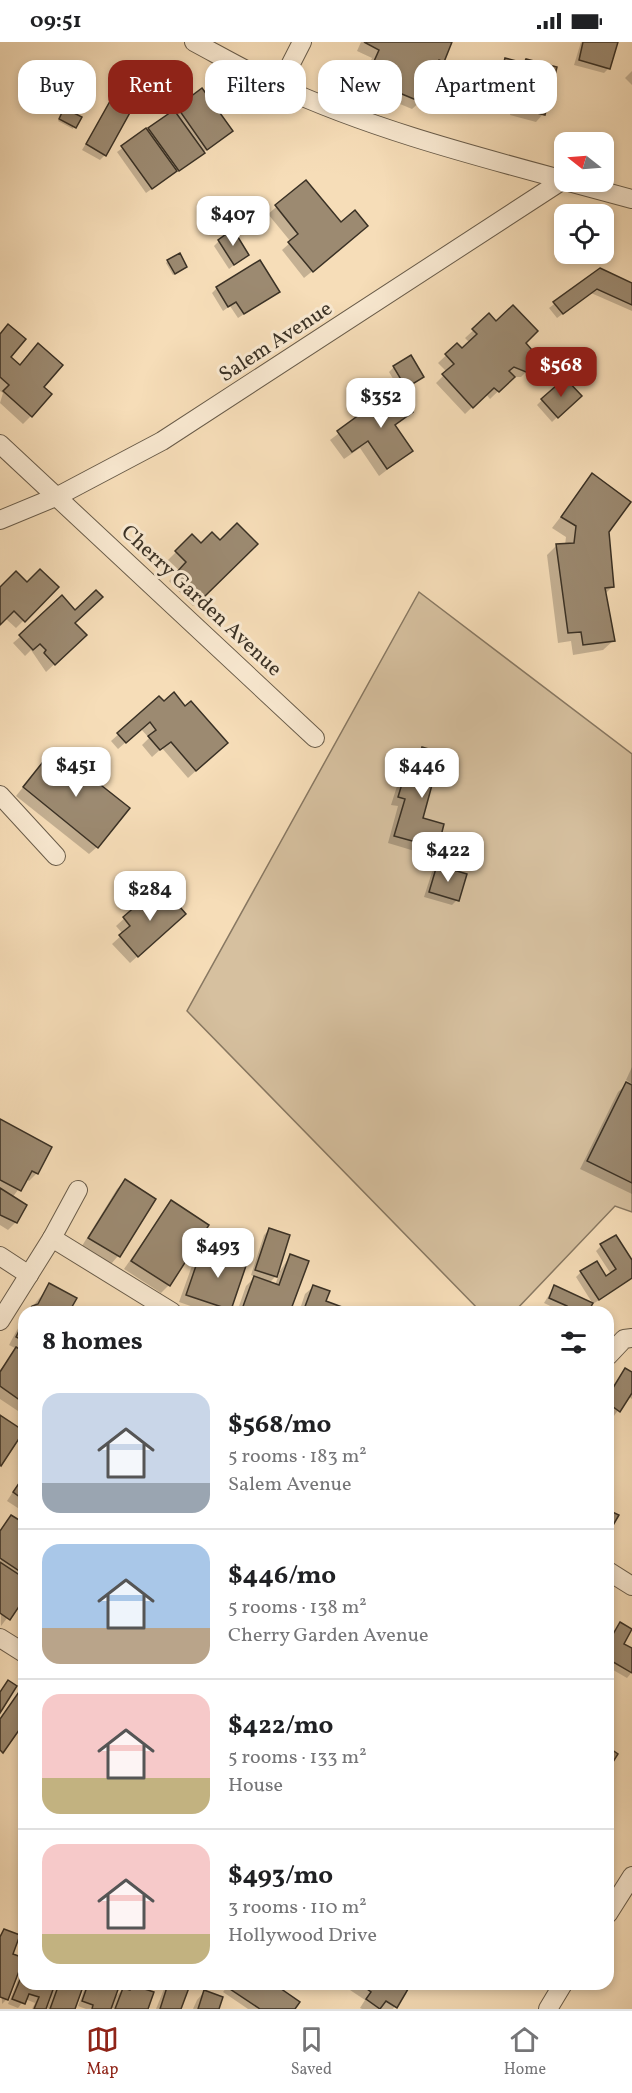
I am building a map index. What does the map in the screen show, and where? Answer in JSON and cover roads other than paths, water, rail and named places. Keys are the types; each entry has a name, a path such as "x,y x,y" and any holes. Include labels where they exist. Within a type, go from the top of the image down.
{"street":[{"path":"194,42 228,60"},
{"path":"293,60 302,42"},
{"path":"306,97 447,148 554,177"},
{"name":"Salem Avenue","path":"0,520 58,496 162,441 554,187"},
{"path":"607,192 632,199"},
{"name":"Cherry Garden Avenue","path":"0,444 315,738"},
{"path":"0,795 56,856"},
{"path":"0,1321 52,1238 78,1190"},
{"path":"52,1238 162,1306"},
{"path":"0,1256 29,1275"},
{"path":"614,1350 624,1339 632,1338"},
{"path":"614,1575 632,1586"},
{"path":"0,1638 18,1649"},
{"path":"614,1904 632,1876"},
{"path":"548,2009 559,1990"}]}
